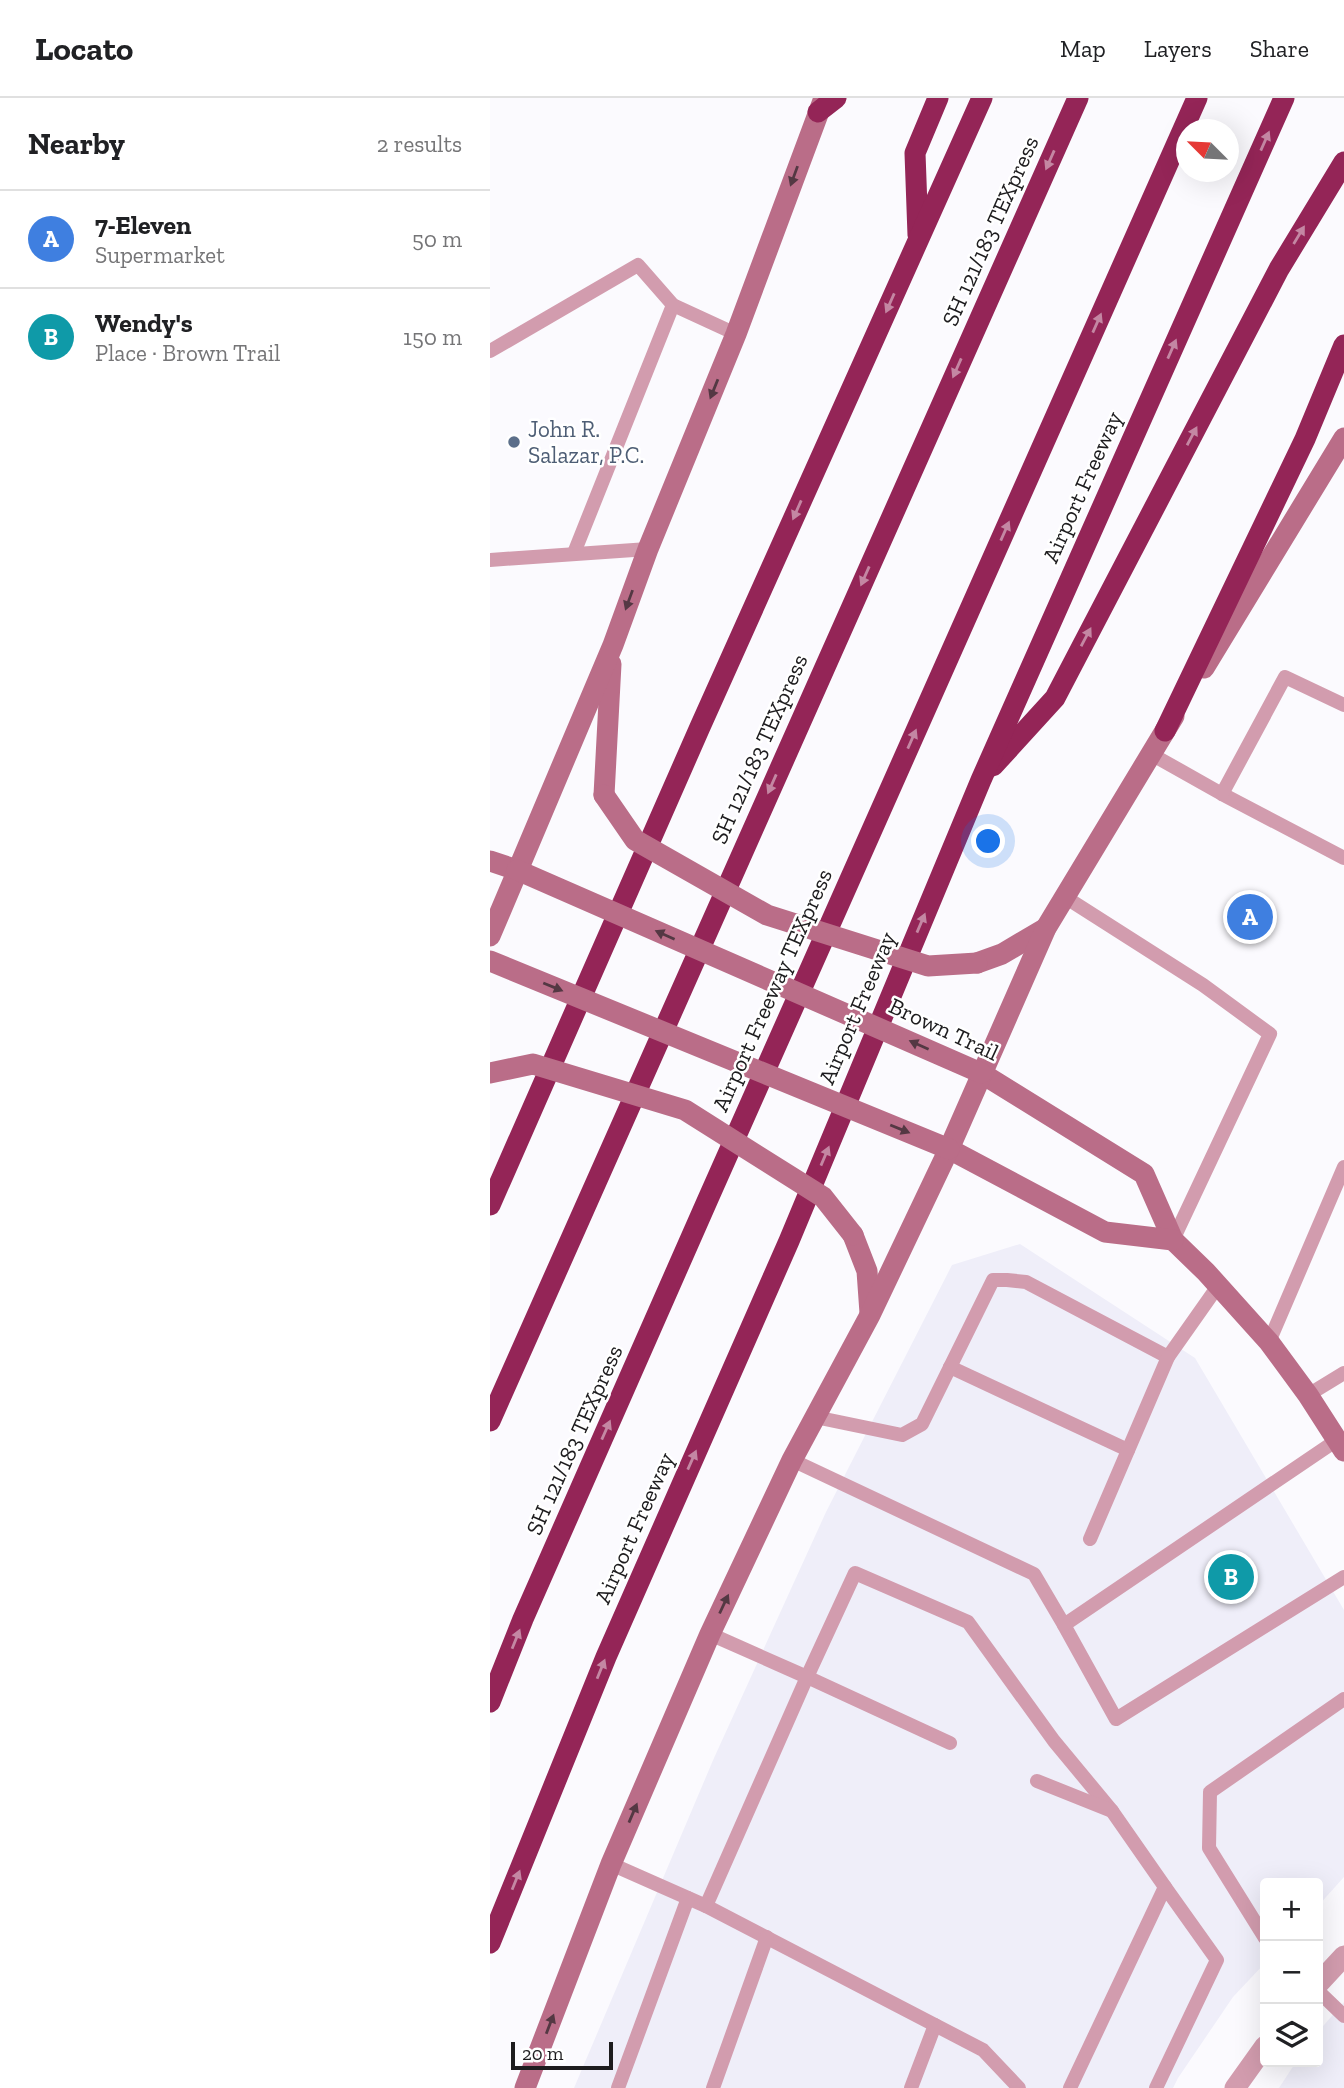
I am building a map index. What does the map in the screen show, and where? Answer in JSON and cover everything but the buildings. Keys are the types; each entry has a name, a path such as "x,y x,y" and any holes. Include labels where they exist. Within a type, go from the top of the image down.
{"highway":[{"path":"821,105 836,98"},
{"path":"918,240 915,153 938,98"},
{"path":"490,1205 694,739 982,98"},
{"name":"SH 121/183 TEXpress","path":"490,1421 1078,98"},
{"name":"Airport Freeway TEXpress","path":"708,1199 1197,98"},
{"name":"Airport Freeway","path":"490,1943 606,1657 789,1241 981,780 1284,98"},
{"path":"981,780 1055,698 1279,269 1344,162"},
{"path":"1165,732 1305,439 1344,345"},
{"name":"SH 121/183 TEXpress","path":"490,1702 523,1619 708,1199"}],"main road":[{"path":"490,936 613,645 648,549 736,334 821,105"},
{"path":"525,2088 611,1864 710,1634 792,1460 870,1315 949,1149 1046,929 1344,438"},
{"path":"613,645 604,795 635,841 768,915 928,966 977,962 1002,954 1046,929"},
{"name":"Brown Trail","path":"490,860 981,1073 1144,1174 1173,1240 1269,1342 1308,1395 1340,1446"},
{"path":"490,961 949,1149 1105,1233 1173,1240"},
{"path":"490,1073 533,1064 684,1110 823,1197 853,1235 867,1271 870,1315"}],"street":[{"path":"1323,1978 1344,1955"},
{"path":"1235,2088 1260,2053"}],"lane":[{"path":"490,351 638,265 673,305 736,334"},
{"path":"574,553 673,305"},
{"path":"490,559 648,549"},
{"path":"1222,794 1285,677 1344,705"},
{"path":"1151,754 1344,858"},
{"path":"1065,897 1203,985 1270,1034 1173,1240"},
{"path":"1269,1342 1344,1167"},
{"path":"815,1417 902,1435 922,1424 993,1280 1026,1282 1168,1357"},
{"path":"1090,1539 1168,1357 1219,1286"},
{"path":"950,1367 1128,1450"},
{"path":"1308,1395 1344,1373"},
{"path":"1064,1625 1340,1446"},
{"path":"792,1460 1034,1574 1116,1719 1344,1577"},
{"path":"706,1906 855,1573 868,1578 968,1622 1054,1741 1112,1811 1217,1960 1156,2088"},
{"path":"710,1634 950,1743"},
{"path":"1260,1930 1209,1848 1209,1792 1344,1699"},
{"path":"1037,1780 1112,1811"},
{"path":"611,1864 706,1906 983,2050 1019,2088"},
{"path":"1070,2088 1165,1887"},
{"path":"618,2088 688,1898"},
{"path":"713,2088 767,1937"},
{"path":"1323,1996 1344,2016"},
{"path":"911,2088 934,2025"}],"shaded area":[{"path":"1020,1244 1195,1358 1344,1610 1344,1877 1323,1900 1323,1878 1260,1878 1260,1968 1233,1997 1173,2088 574,2088 714,1758 826,1512 952,1265"},
{"path":"1344,2002 1344,2088 1279,2088 1293,2067 1323,2067 1323,2026"}],"place":[{"name":"John R. Salazar, P.C.","path":"514,442"},
{"name":"7-Eleven","path":"1250,917"},
{"name":"Wendy's","path":"1231,1577"}]}
